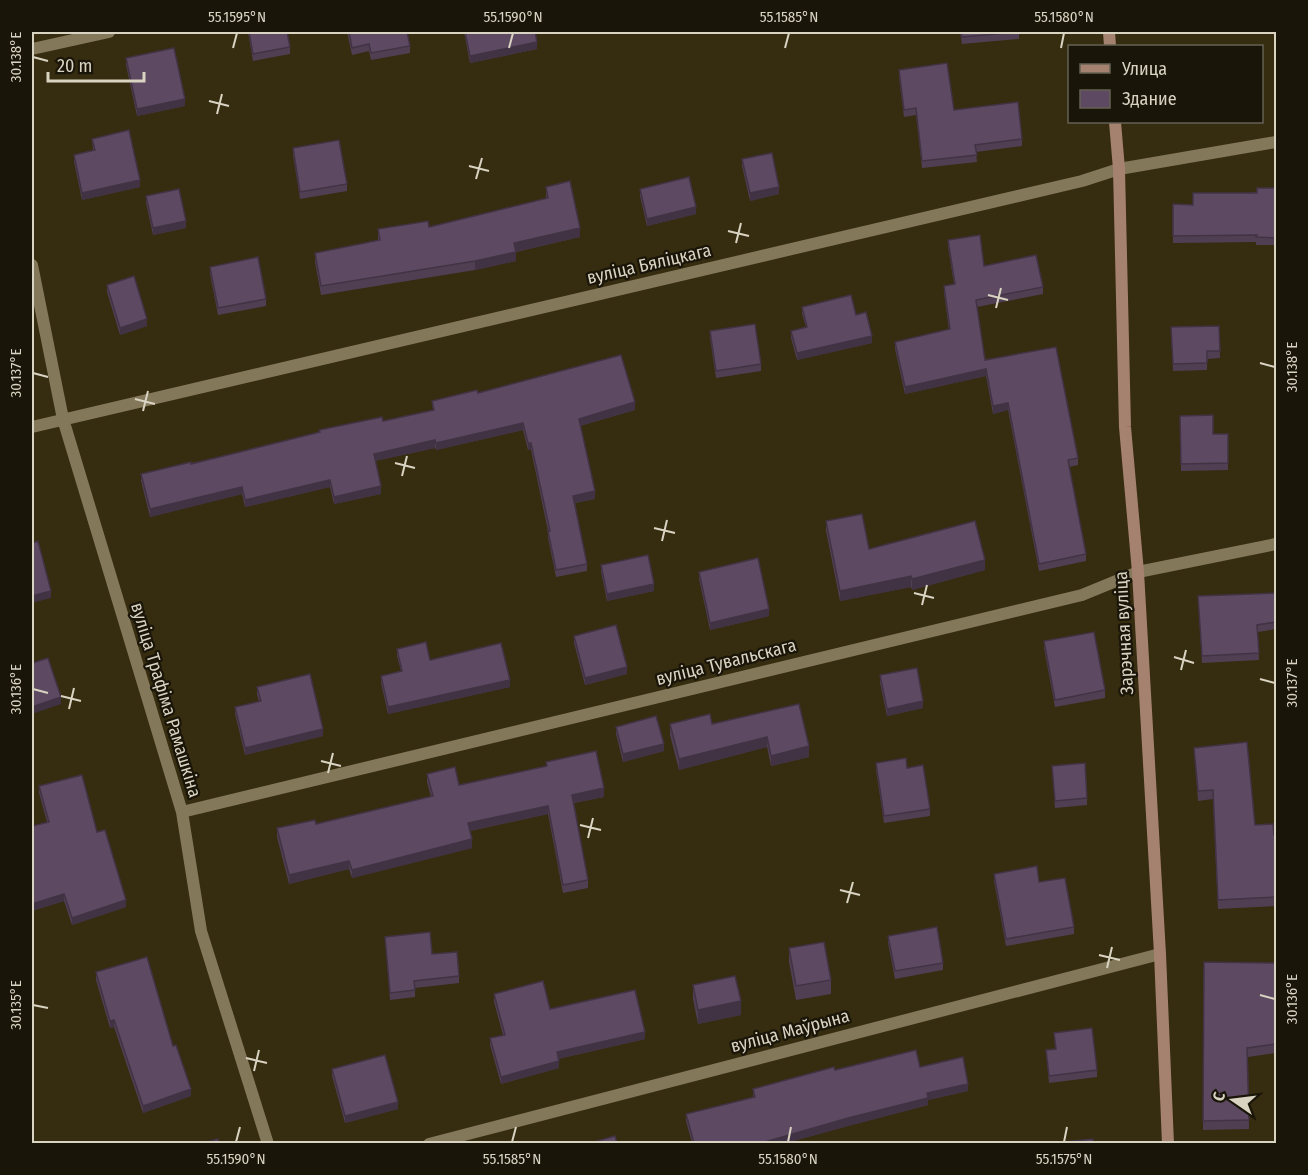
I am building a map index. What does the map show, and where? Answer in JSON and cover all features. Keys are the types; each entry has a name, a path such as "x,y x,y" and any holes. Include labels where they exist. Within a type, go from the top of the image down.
{"street":[{"path":"32,49 109,32"},
{"name":"Зарэчная вуліца","path":"1115,123 1119,169 1125,427 1138,572 1160,954 1168,1143"},
{"name":"вуліца Бяліцкага","path":"32,427 1082,181 1119,169 1276,142"},
{"name":"вуліца Трафіма Рамашкіна","path":"32,265 63,419 182,813 201,931 268,1143"},
{"name":"вуліца Тувальскага","path":"182,813 1082,595 1138,572 1276,544"},
{"name":"вуліца Маўрына","path":"429,1143 1160,954"}],"building":[{"path":"249,32 287,32 290,47 253,54"},
{"path":"349,32 407,32 410,46 371,53 369,44 352,48"},
{"path":"465,32 535,32 537,42 470,56"},
{"path":"961,32 1019,32 962,37"},
{"path":"174,48 185,99 137,109 126,58"},
{"path":"947,63 954,110 1018,102 1022,139 975,145 977,155 922,161 916,108 904,110 899,70"},
{"path":"129,130 140,180 82,193 74,155 95,150 92,139"},
{"path":"339,140 347,184 300,192 293,148"},
{"path":"772,153 779,187 750,193 742,159"},
{"path":"689,177 696,207 647,219 640,189"},
{"path":"570,181 580,228 514,243 516,252 475,261 321,286 315,253 380,240 378,229 428,221 429,227 548,198 546,187"},
{"path":"1257,188 1276,188 1276,238 1256,237 1257,235 1173,236 1173,204 1193,205 1193,193 1257,193"},
{"path":"179,189 186,221 153,228 146,196"},
{"path":"980,235 984,266 1036,255 1043,287 976,300 985,360 1056,347 1078,458 1068,460 1086,554 1039,564 1008,403 993,406 986,369 905,387 895,342 950,329 944,286 955,284 948,240"},
{"path":"258,257 266,299 218,308 210,267"},
{"path":"134,276 147,319 120,328 107,285"},
{"path":"851,295 856,315 866,312 872,336 797,353 791,331 807,327 802,307"},
{"path":"755,324 761,364 716,371 710,331"},
{"path":"1219,326 1220,351 1207,351 1207,363 1173,364 1171,327"},
{"path":"621,355 635,402 579,419 595,491 573,496 587,564 556,570 531,443 528,443 523,423 436,443 435,440 374,454 381,486 334,497 330,480 245,500 242,487 150,509 141,474 191,462 191,464 320,432 319,430 382,417 383,421 434,410 432,401 477,390 478,393"},
{"path":"1213,415 1213,434 1228,434 1228,463 1181,464 1180,416"},
{"path":"862,514 869,549 975,521 985,560 912,579 911,576 840,591 826,521"},
{"path":"38,541 51,591 32,596 32,543"},
{"path":"648,555 654,584 607,594 601,565"},
{"path":"758,558 769,609 710,623 699,572"},
{"path":"1276,593 1276,622 1257,625 1259,653 1202,656 1198,596"},
{"path":"616,625 627,667 585,678 574,636"},
{"path":"1094,632 1105,690 1055,700 1044,641"},
{"path":"426,642 430,660 501,643 510,680 388,707 381,676 402,671 397,649"},
{"path":"48,658 61,697 32,707 32,663"},
{"path":"917,668 923,701 887,709 880,675"},
{"path":"310,674 323,729 245,748 235,707 261,701 257,687"},
{"path":"799,704 809,746 771,756 767,737 679,759 670,724 710,714 712,724"},
{"path":"656,716 664,744 623,754 616,727"},
{"path":"1247,742 1255,825 1273,824 1274,835 1276,835 1276,897 1218,900 1213,790 1198,791 1194,748"},
{"path":"596,751 604,788 572,795 588,880 563,885 548,806 468,823 472,839 352,870 349,861 289,875 277,828 315,820 316,824 433,796 427,774 455,767 459,785 547,766 546,762"},
{"path":"906,758 907,768 923,765 930,809 884,816 876,763"},
{"path":"1085,763 1087,798 1055,801 1052,766"},
{"path":"82,775 97,832 105,830 126,900 72,918 64,894 32,904 32,826 49,822 39,786"},
{"path":"1037,866 1039,882 1065,878 1074,927 1006,939 994,874"},
{"path":"937,927 943,963 895,971 888,936"},
{"path":"430,932 432,954 457,952 459,976 414,981 415,990 390,993 385,937"},
{"path":"824,942 831,980 796,986 789,948"},
{"path":"147,957 173,1046 176,1045 191,1089 143,1106 114,1020 110,1021 96,972"},
{"path":"1204,962 1276,963 1276,1044 1247,1048 1249,1120 1203,1121"},
{"path":"735,976 741,1001 698,1010 693,985"},
{"path":"543,981 550,1009 635,990 645,1032 557,1052 559,1061 501,1077 490,1038 505,1035 494,994"},
{"path":"1092,1028 1097,1070 1049,1076 1046,1050 1056,1049 1054,1033"},
{"path":"916,1050 920,1067 963,1057 968,1084 927,1093 928,1098 761,1143 694,1143 686,1114 755,1097 753,1089 834,1067 835,1070"},
{"path":"385,1055 398,1102 345,1116 332,1069"},
{"path":"615,1136 617,1143 590,1143"},
{"path":"218,1139 219,1143 204,1143"},
{"path":"1093,1139 1093,1143 1051,1143"}]}
